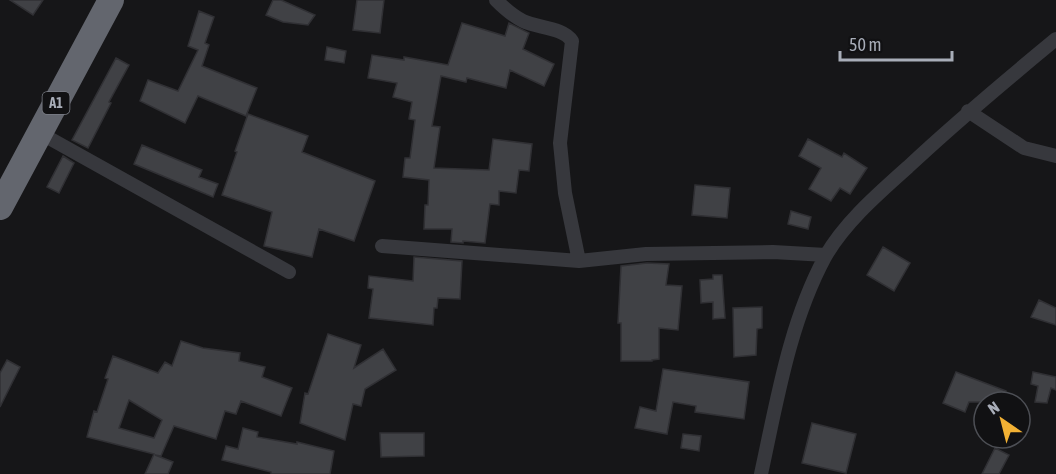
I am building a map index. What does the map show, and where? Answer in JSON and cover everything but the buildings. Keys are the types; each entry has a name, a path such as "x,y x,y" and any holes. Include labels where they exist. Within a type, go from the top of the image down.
{"highway":[{"name":"A1","path":"0,207 111,0"}],"street":[{"path":"496,0 510,13 524,21 562,33 569,36 572,41 560,142 565,193 579,261"},
{"path":"760,474 793,332 826,255 843,232 875,197 968,111 1056,39"},
{"path":"968,111 1024,148 1056,156"},
{"path":"40,133 289,272"},
{"path":"382,246 579,261 658,254 773,252 826,255"}]}
